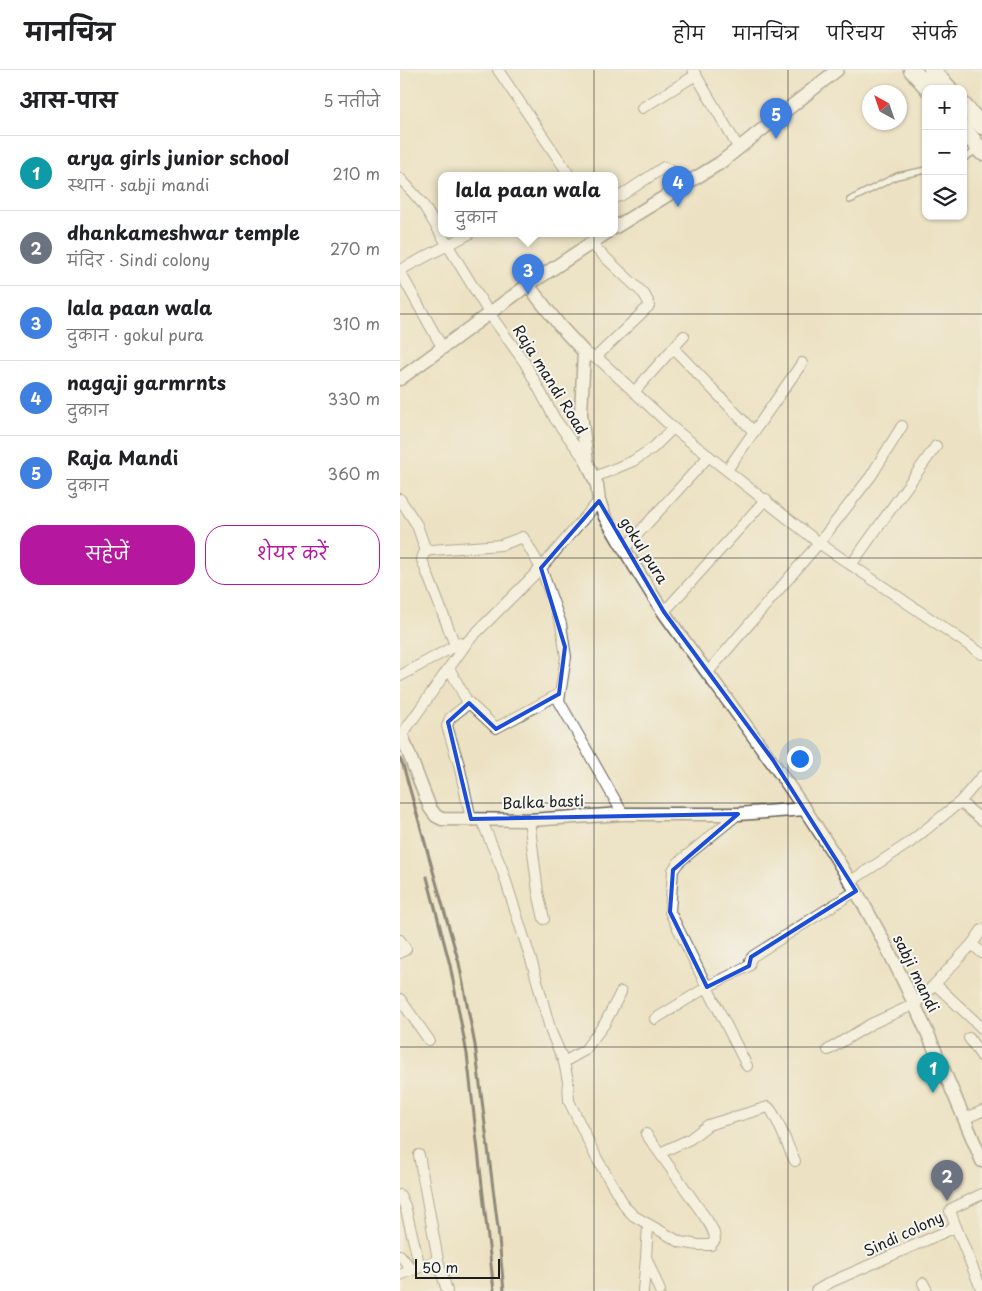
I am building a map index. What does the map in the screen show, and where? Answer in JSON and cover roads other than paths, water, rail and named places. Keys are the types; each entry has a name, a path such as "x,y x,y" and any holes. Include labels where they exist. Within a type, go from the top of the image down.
{"highway":[{"path":"912,70 925,85"},
{"path":"932,70 945,85"},
{"path":"967,109 982,126"},
{"path":"965,130 981,150"}],"street":[{"path":"498,70 567,172"},
{"path":"618,226 720,163 837,70"},
{"path":"642,108 694,72 738,147"},
{"path":"618,196 664,167 672,170 683,185"},
{"name":"Raja mandi Road","path":"400,178 422,203 438,229"},
{"name":"Raja mandi Road","path":"443,237 489,313 524,363 555,419 587,462"},
{"path":"442,347 400,271 462,237"},
{"path":"400,379 528,285 600,237"},
{"path":"590,243 644,294 649,306 590,355"},
{"path":"528,285 560,326 673,428 766,499 819,543 982,654"},
{"path":"634,392 684,336"},
{"path":"673,348 754,432"},
{"name":"gokul pura","path":"590,355 581,414 587,462 595,477 599,491 599,501 605,517 664,612 773,760 805,809"},
{"path":"727,470 802,363"},
{"path":"708,672 819,543 871,476 902,426"},
{"path":"595,477 633,461 653,448 673,428"},
{"path":"851,565 936,446"},
{"path":"624,549 709,456"},
{"path":"400,499 417,525 426,551 422,560 455,645"},
{"path":"664,612 766,499"},
{"path":"401,736 468,641 541,568 599,501"},
{"path":"426,551 501,545 523,537 541,568 561,624 566,656 559,694 560,704 623,814"},
{"path":"400,676 455,645 468,641"},
{"path":"449,668 469,703 496,728 559,694"},
{"path":"469,703 450,718 447,726 476,819 502,869 533,966 550,1032 564,1062 568,1080 569,1101 596,1157 626,1208 648,1225 687,1244 711,1245 715,1240 714,1232 646,1134"},
{"name":"Balka basti","path":"401,736 433,812 442,819 528,820 623,814 738,814 805,809"},
{"path":"655,1018 707,987 749,966 753,956 854,886 909,844 960,802 982,776"},
{"path":"960,802 982,820"},
{"name":"sabji mandi","path":"805,809 854,886 890,953 915,1004 982,1160"},
{"path":"738,814 679,862 673,870 670,912 746,1066"},
{"path":"528,820 537,885 544,918"},
{"path":"828,1050 871,1024 915,1004 936,984 982,930"},
{"path":"400,940 406,949 400,954"},
{"path":"972,944 982,953"},
{"path":"936,984 982,1028"},
{"path":"564,1062 585,1050 606,1022 621,992"},
{"path":"400,1000 403,1012 429,1040"},
{"path":"969,1038 982,1057"},
{"path":"660,1153 690,1139 708,1125 768,1107 772,1111 795,1160"},
{"path":"964,1119 982,1111"},
{"path":"419,1155 439,1266 447,1291"},
{"name":"Sindi colony","path":"816,1291 833,1287 956,1227 951,1209 982,1194"},
{"path":"400,1195 404,1206 416,1269"},
{"path":"643,1291 648,1225"},
{"path":"956,1227 982,1291"},
{"path":"646,1248 660,1291"},
{"path":"400,1255 416,1269"},
{"path":"400,1275 416,1269 439,1266"}],"lane":[{"path":"967,157 981,150"},
{"path":"850,200 897,176 922,171"}],"railway":[{"path":"400,759 459,963 475,1045 504,1291"},
{"path":"427,877 450,965 467,1054 494,1291"}],"place":[{"name":"Raja Mandi","path":"776,139"},
{"name":"nagaji garmrnts","path":"678,207"},
{"name":"lala paan wala","path":"528,295"},
{"name":"arya girls junior school","path":"933,1093"},
{"name":"dhankameshwar temple","path":"947,1201"}]}
